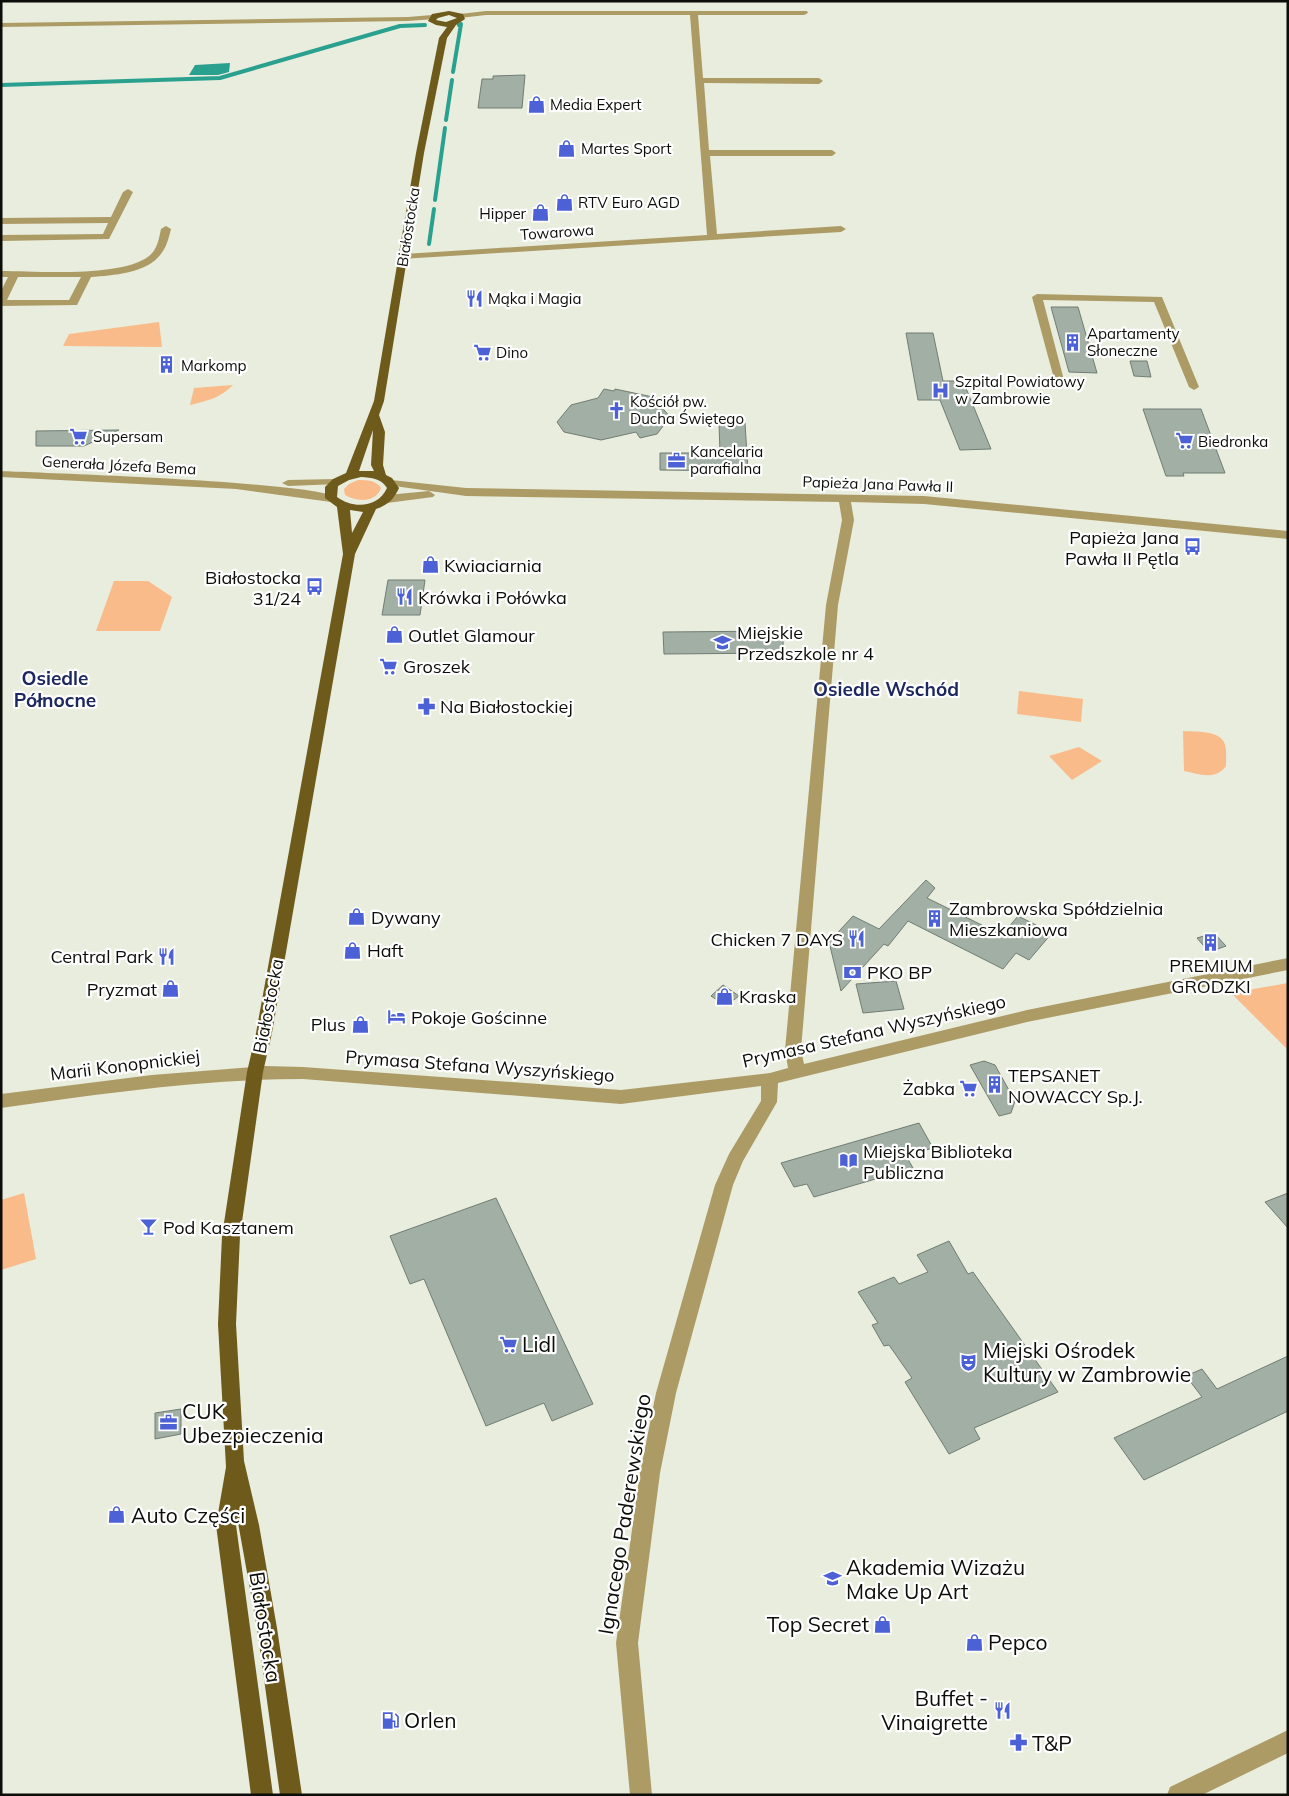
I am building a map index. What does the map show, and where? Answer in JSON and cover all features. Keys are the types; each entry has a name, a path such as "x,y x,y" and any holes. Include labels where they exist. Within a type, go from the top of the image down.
{"main road":[{"path":"433,21 449,6 457,19"},
{"path":"441,14 457,19"},
{"path":"433,21 457,19"},
{"name":"Białostocka","path":"351,475 360,459 366,434 375,417 404,257 420,153 443,38 457,19"},
{"path":"433,21 443,38"},
{"name":"Białostocka","path":"375,417 379,432 377,465 381,476"},
{"path":"351,475 381,476 391,483 393,488 387,498 372,506 357,508 343,506 331,498 331,487 336,482 351,475"},
{"name":"Białostocka","path":"343,506 346,523 345,540 349,554"},
{"name":"Białostocka","path":"262,1795 226,1525 234,1461 227,1324 231,1236 255,1072 264,1033 349,554 367,512 372,506"},
{"name":"Białostocka","path":"234,1461 249,1525 267,1628 291,1795"}],"street":[{"path":"694,13 712,238"},
{"path":"457,19 511,14 804,13"},
{"path":"1,25 408,19 433,21"},
{"path":"699,80 819,81"},
{"path":"705,153 832,153"},
{"path":"1,238 106,237 128,192"},
{"path":"1,221 114,220"},
{"path":"1,274 86,274 120,270 148,262 158,252 166,229"},
{"name":"Towarowa","path":"404,257 841,229"},
{"path":"15,274 1,302 73,302 86,274"},
{"path":"1060,384 1037,297 1158,299 1194,387"},
{"name":"Generała Józefa Bema","path":"1,474 236,486 301,492 331,498"},
{"name":"Generała Józefa Bema","path":"236,486 257,483 336,482"},
{"name":"Papieża Jana Pawła II","path":"391,483 466,492"},
{"name":"Papieża Jana Pawła II","path":"387,498 466,492 844,498 965,503 1288,534"},
{"path":"797,1073 793,1050 832,605 848,520 844,498"},
{"name":"Prymasa Stefana Wyszyńskiego","path":"255,1072 303,1073 621,1097 770,1079 1027,1016 1288,964"},
{"name":"Marii Konopnickiej","path":"1,1102 218,1074 255,1072"},
{"name":"Ignacego Paderewskiego","path":"641,1795 627,1644 650,1473 666,1393 724,1185 735,1159 769,1102 770,1079"},
{"path":"1178,1795 1288,1741"}],"shaded area":[{"path":"159,322 162,347 63,346 69,334"},
{"path":"233,385 218,396 190,405 194,388"},
{"path":"358,480 371,481 381,488 375,496 365,500 345,495 344,489 349,484"},
{"path":"114,581 148,581 172,597 160,631 96,631"},
{"path":"1019,691 1083,699 1081,722 1017,714"},
{"path":"1183,731 1205,732 1221,738 1226,747 1226,766 1222,771 1212,775 1201,775 1184,771"},
{"path":"1079,747 1102,761 1072,780 1049,756"},
{"path":"1288,983 1288,1050 1231,993"},
{"path":"24,1193 36,1259 1,1270 1,1200"}],"water":[{"path":"230,63 229,72 218,75 189,75 195,65"}],"building":[{"path":"525,75 522,108 478,108 482,79 493,79 493,76"},
{"path":"1051,307 1078,307 1097,373 1069,372"},
{"name":"Szpital Powiatowy w Zambrowie","path":"906,333 933,333 943,381 963,381 991,449 960,450 940,400 918,400"},
{"path":"1130,361 1147,361 1151,377 1134,376"},
{"name":"Kościół pw. Ducha Świętego","path":"604,389 614,391 615,389 653,397 670,417 657,434 640,438 636,432 601,440 564,432 557,422 571,405 598,398"},
{"name":"Biedronka","path":"1143,409 1201,409 1225,473 1183,473 1184,476 1166,476"},
{"path":"719,423 745,423 748,471 660,470 660,453 720,453"},
{"path":"119,430 84,446 36,446 36,431"},
{"name":"Krówka i Połówka","path":"388,580 425,580 420,615 382,615"},
{"name":"Miejskie Przedszkole nr 4","path":"782,631 784,653 664,654 663,632"},
{"path":"926,880 935,888 927,898 1002,935 1018,916 1052,933 1029,960 1016,953 1003,969 908,921 888,946 884,944 841,991 829,942 853,916 879,929"},
{"name":"PREMIUM GRODZKI","path":"1214,933 1226,946 1209,952 1197,938"},
{"path":"896,981 904,1009 863,1013 856,984"},
{"name":"Kraska","path":"723,985 739,996 726,1006 711,996"},
{"name":"TEPSANET NOWACCY Sp.J.","path":"984,1061 995,1065 1015,1101 1011,1113 999,1116 970,1065"},
{"name":"Miejska Biblioteka Publiczna","path":"919,1123 933,1148 906,1156 913,1168 814,1197 807,1184 794,1187 781,1163"},
{"path":"1288,1193 1288,1228 1265,1202"},
{"name":"Lidl","path":"496,1198 593,1404 552,1421 544,1403 486,1426 424,1279 410,1284 390,1236"},
{"name":"Miejski Ośrodek Kultury w Zambrowie","path":"949,1241 968,1274 973,1272 1058,1392 974,1428 980,1439 949,1454 905,1382 912,1378 889,1345 884,1346 872,1325 878,1323 858,1292 894,1277 899,1284 928,1272 917,1255"},
{"path":"1288,1356 1288,1411 1144,1480 1114,1438 1202,1397 1186,1376 1202,1369 1217,1389"},
{"name":"CUK Ubezpieczenia","path":"181,1409 181,1434 155,1439 155,1413"}],"waterway":[{"path":"453,72 461,24 459,25"},
{"path":"1,85 220,78 400,26 425,25"},
{"path":"446,120 452,80"},
{"path":"435,200 445,128"},
{"path":"429,244 434,209"}],"place":[{"name":"Media Expert","path":"536,104"},
{"name":"Martes Sport","path":"567,148"},
{"name":"RTV Euro AGD","path":"564,202"},
{"name":"Hipper","path":"540,213"},
{"name":"Mąka i Magia","path":"474,298"},
{"name":"Apartamenty Słoneczne","path":"1073,342"},
{"name":"Dino","path":"482,352"},
{"name":"Markomp","path":"167,365"},
{"name":"Szpital Powiatowy w Zambrowie","path":"941,390"},
{"name":"Kościół pw. Ducha Świętego","path":"616,410"},
{"name":"Supersam","path":"79,436"},
{"name":"Biedronka","path":"1184,441"},
{"name":"Kancelaria parafialna","path":"676,460"},
{"name":"Papieża Jana Pawła II Pętla","path":"1193,547"},
{"name":"Kwiaciarnia","path":"430,565"},
{"name":"Białostocka 31/24","path":"315,587"},
{"name":"Krówka i Połówka","path":"404,597"},
{"name":"Outlet Glamour","path":"394,635"},
{"name":"Miejskie Przedszkole nr 4","path":"723,642"},
{"name":"Groszek","path":"389,666"},
{"name":"Na Białostockiej","path":"426,706"},
{"name":"Dywany","path":"357,917"},
{"name":"Zambrowska Spółdzielnia Mieszkaniowa","path":"935,918"},
{"name":"Chicken 7 DAYS","path":"857,939"},
{"name":"PREMIUM GRODZKI","path":"1211,942"},
{"name":"Haft","path":"353,950"},
{"name":"Central Park","path":"167,956"},
{"name":"PKO BP","path":"853,972"},
{"name":"Pryzmat","path":"171,989"},
{"name":"Kraska","path":"725,996"},
{"name":"Pokoje Gościnne","path":"397,1017"},
{"name":"Plus","path":"360,1024"},
{"name":"TEPSANET NOWACCY Sp.J.","path":"994,1085"},
{"name":"Żabka","path":"969,1088"},
{"name":"Miejska Biblioteka Publiczna","path":"849,1161"},
{"name":"Pod Kasztanem","path":"149,1227"},
{"name":"Lidl","path":"508,1344"},
{"name":"Miejski Ośrodek Kultury w Zambrowie","path":"969,1362"},
{"name":"CUK Ubezpieczenia","path":"168,1423"},
{"name":"Auto Części","path":"117,1515"},
{"name":"Akademia Wizażu Make Up Art","path":"832,1579"},
{"name":"Top Secret","path":"883,1624"},
{"name":"Pepco","path":"974,1642"},
{"name":"Buffet - Vinaigrette","path":"1002,1710"},
{"name":"Orlen","path":"390,1720"},
{"name":"T&P","path":"1018,1743"}],"district":[{"name":"Osiedle Północne","path":"55,689"},
{"name":"Osiedle Wschód","path":"886,689"}]}
